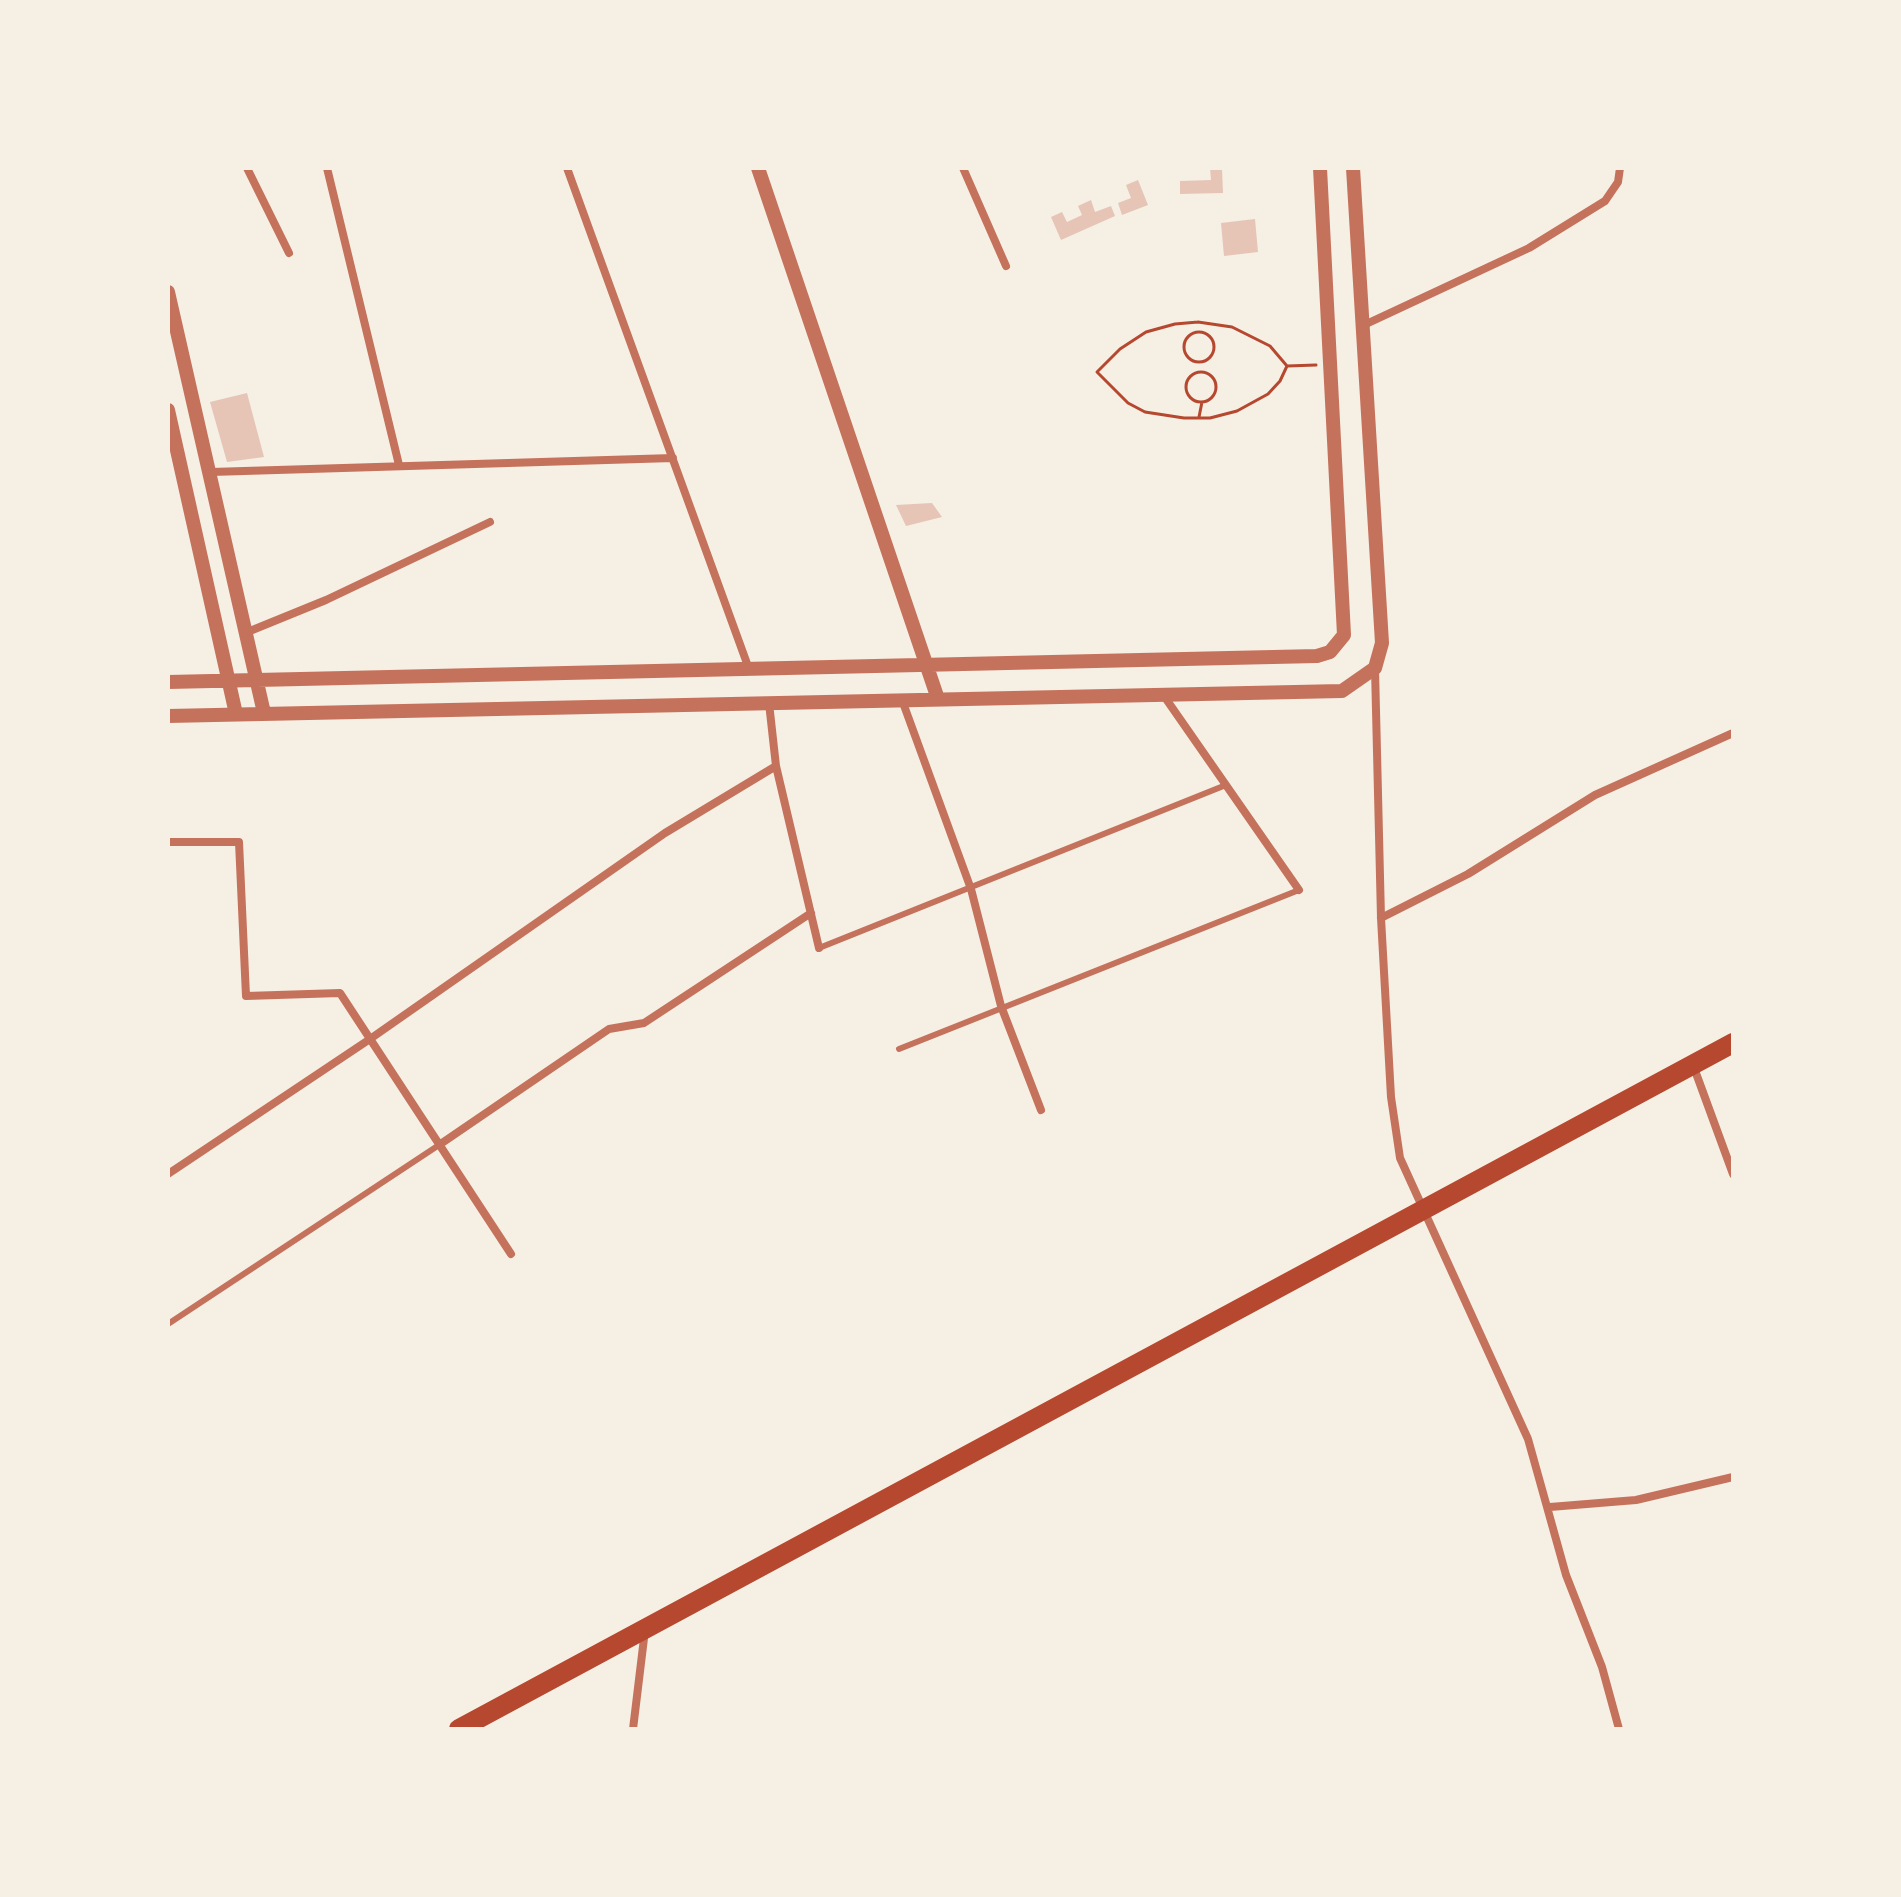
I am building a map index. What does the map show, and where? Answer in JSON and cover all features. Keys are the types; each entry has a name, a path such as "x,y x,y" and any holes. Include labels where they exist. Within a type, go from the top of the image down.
{"highway":[{"path":"459,1729 1733,1043"}],"street":[{"path":"247,168 289,253"},
{"path":"327,168 399,465"},
{"path":"567,168 749,669"},
{"path":"758,168 938,699"},
{"path":"963,168 1006,266"},
{"path":"168,682 1317,656 1330,652 1344,635 1320,168"},
{"path":"1353,168 1382,643 1375,668 1381,918 1391,1097 1400,1158 1421,1210 1500,1371 1550,1507 1566,1575 1602,1667 1619,1729"},
{"path":"1364,325 1529,248 1605,201 1618,182 1620,168"},
{"path":"168,292 264,713"},
{"path":"168,410 236,714"},
{"path":"211,472 673,458"},
{"path":"245,633 326,600 490,522"},
{"path":"168,716 1325,694 1354,685 1375,668"},
{"path":"1164,696 1299,890"},
{"path":"902,700 971,889 1001,1006 1041,1110"},
{"path":"769,703 776,766 819,948"},
{"path":"1381,918 1468,874 1595,795 1733,733"},
{"path":"168,1174 370,1039 665,833 776,766"},
{"path":"168,842 239,842 246,996 340,993 511,1254"},
{"path":"439,1145 609,1029 644,1023 811,913"},
{"path":"1693,1064 1733,1174"},
{"path":"1550,1507 1636,1500 1733,1477"},
{"path":"633,1729 645,1629"}],"lane":[{"path":"819,948 1226,785"},
{"path":"899,1049 1299,890"},
{"path":"168,1324 439,1145"}],"path":[{"path":"1089,376 1120,349 1146,332 1198,322 1232,327 1250,335 1270,346 1287,366"},
{"path":"1198,322 1199,332"},
{"path":"1199,332 1208,335 1214,348 1211,357 1198,362 1185,355 1184,345 1189,336 1199,332"},
{"path":"1198,362 1199,372"},
{"path":"1287,366 1331,364"},
{"path":"1097,372 1117,395 1145,412 1199,417 1223,416 1252,405 1268,394 1287,366"},
{"path":"1199,372 1211,377 1216,385 1211,398 1202,402 1189,396 1186,387 1189,377 1199,372"},
{"path":"1199,417 1202,402"}],"building":[{"path":"1210,168 1222,168 1223,193 1180,194 1180,181 1211,180"},
{"path":"1138,180 1148,205 1122,215 1118,203 1131,198 1126,185"},
{"path":"1091,200 1095,212 1111,206 1115,216 1061,240 1051,217 1062,212 1067,222 1082,215 1078,206"},
{"path":"1255,219 1258,252 1224,256 1221,223"},
{"path":"247,393 264,457 227,462 210,402"},
{"path":"932,503 942,517 906,526 896,505"}]}
